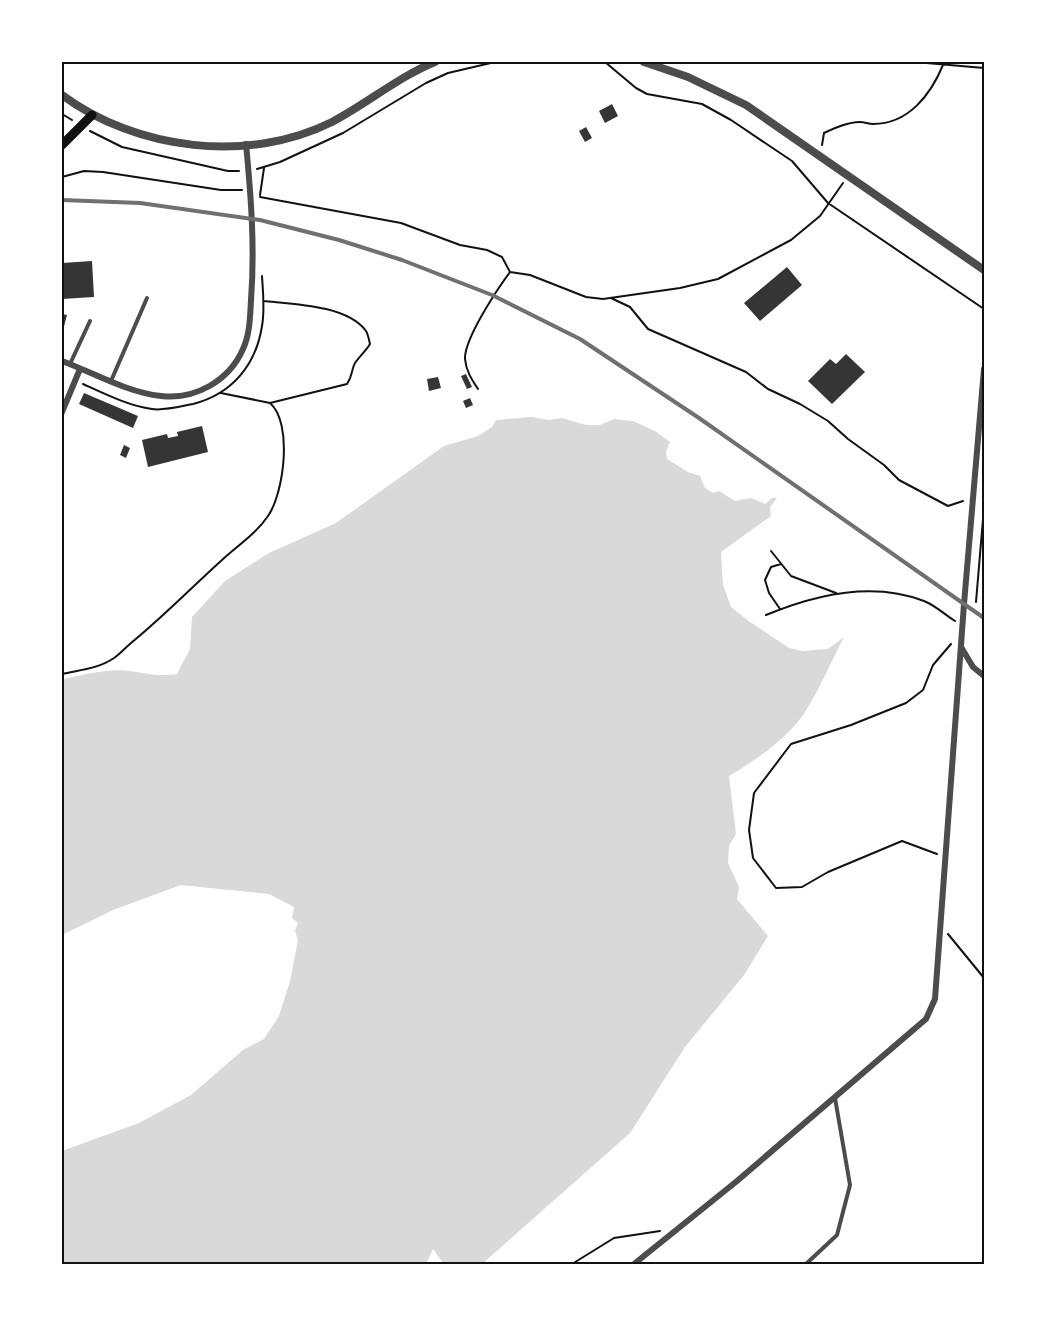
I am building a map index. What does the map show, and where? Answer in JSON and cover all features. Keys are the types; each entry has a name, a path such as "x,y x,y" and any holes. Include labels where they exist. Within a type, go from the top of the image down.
{"main road":[{"path":"62,145 92,115"}],"street":[{"path":"62,95 92,115 147,137 175,143 225,146 276,140 305,133 331,123 398,80 435,62"},
{"path":"644,62 688,76 746,105 849,174 984,270"},
{"path":"62,361 144,393 163,397 201,391 214,383 236,361 245,343 250,322 253,281 251,198 246,144"},
{"path":"62,412 80,369"},
{"path":"634,1264 835,1098 926,1019 935,999 961,638 984,369"},
{"path":"961,646 973,667 984,676"}],"lane":[{"path":"111,381 147,298"},
{"path":"70,364 90,321"},
{"path":"806,1264 837,1235 850,1185 835,1098"}],"path":[{"path":"605,62 636,88 647,94 702,104 731,120 792,161 828,203 984,309"},
{"path":"915,62 984,68"},
{"path":"823,157 822,137 824,133 854,122 874,124 905,117 923,101 943,65"},
{"path":"260,197 264,168"},
{"path":"62,177 84,171 221,189 250,190"},
{"path":"510,272 530,275 586,297 611,298 680,288 718,279 791,240 820,216 849,174"},
{"path":"251,198 260,197 401,223 460,245 487,250 502,257 510,272"},
{"path":"76,380 125,401 154,409 187,405 221,393 239,380 254,352 262,327 262,267"},
{"path":"478,389 467,370 465,357 467,346 492,295 510,272"},
{"path":"611,298 630,307 648,329 746,372 768,389 800,404 828,421 900,480 948,506 973,497"},
{"path":"221,393 270,404 347,384 352,378 354,364 364,355 370,344 366,331 351,319 332,311 305,305 263,301"},
{"path":"62,674 97,667 114,658 155,625 252,534 269,515 282,480 284,463 284,444 279,414 270,404"},
{"path":"976,602 984,507"},
{"path":"771,551 790,576 836,593"},
{"path":"780,609 769,593 765,580 771,567 781,564"},
{"path":"766,615 836,593 893,592 925,601 962,626"},
{"path":"945,857 902,841 828,872 802,887 776,888 753,858 749,830 754,793 791,744 851,725 906,703 923,690 933,665 947,647 961,638"},
{"path":"940,925 984,978"},
{"path":"572,1264 614,1238 680,1227"}],"shaded area":[{"path":"531,417 549,420 562,418 586,425 600,425 614,419 633,421 655,431 670,442 666,452 667,459 688,472 700,476 705,488 713,493 719,491 735,501 751,498 765,504 772,498 777,498 770,507 771,516 721,552 723,585 731,607 789,648 803,651 828,649 844,637 803,715 769,749 729,776 736,834 729,846 728,863 739,887 737,899 768,936 744,975 685,1047 630,1133 482,1264 443,1263 433,1249 426,1264 62,1264 62,1151 139,1123 191,1095 243,1050 264,1039 279,1016 290,981 298,940 295,931 298,923 292,918 294,907 269,894 181,885 113,910 62,935 62,680 113,670 158,675 177,674 190,649 192,617 225,581 269,553 336,523 444,446 478,436 492,427 496,420"}],"building":[{"path":"612,104 618,116 605,123 599,111"},
{"path":"586,127 592,138 585,142 579,131"},
{"path":"92,261 94,297 62,299 62,263"},
{"path":"787,267 802,285 760,321 744,303"},
{"path":"62,314 67,315 62,334"},
{"path":"846,354 865,372 832,404 808,381 830,359 836,364"},
{"path":"466,374 472,387 467,389 461,376"},
{"path":"438,377 441,388 429,391 427,379"},
{"path":"84,393 138,416 133,428 79,404"},
{"path":"470,398 473,405 466,408 463,401"},
{"path":"202,426 208,452 148,467 142,440 167,434 168,438 178,436 177,432"},
{"path":"124,445 130,448 126,458 120,455"}],"railway":[{"path":"62,200 140,203 260,220 339,240 402,260 492,295 580,339 699,418 984,618"}]}
